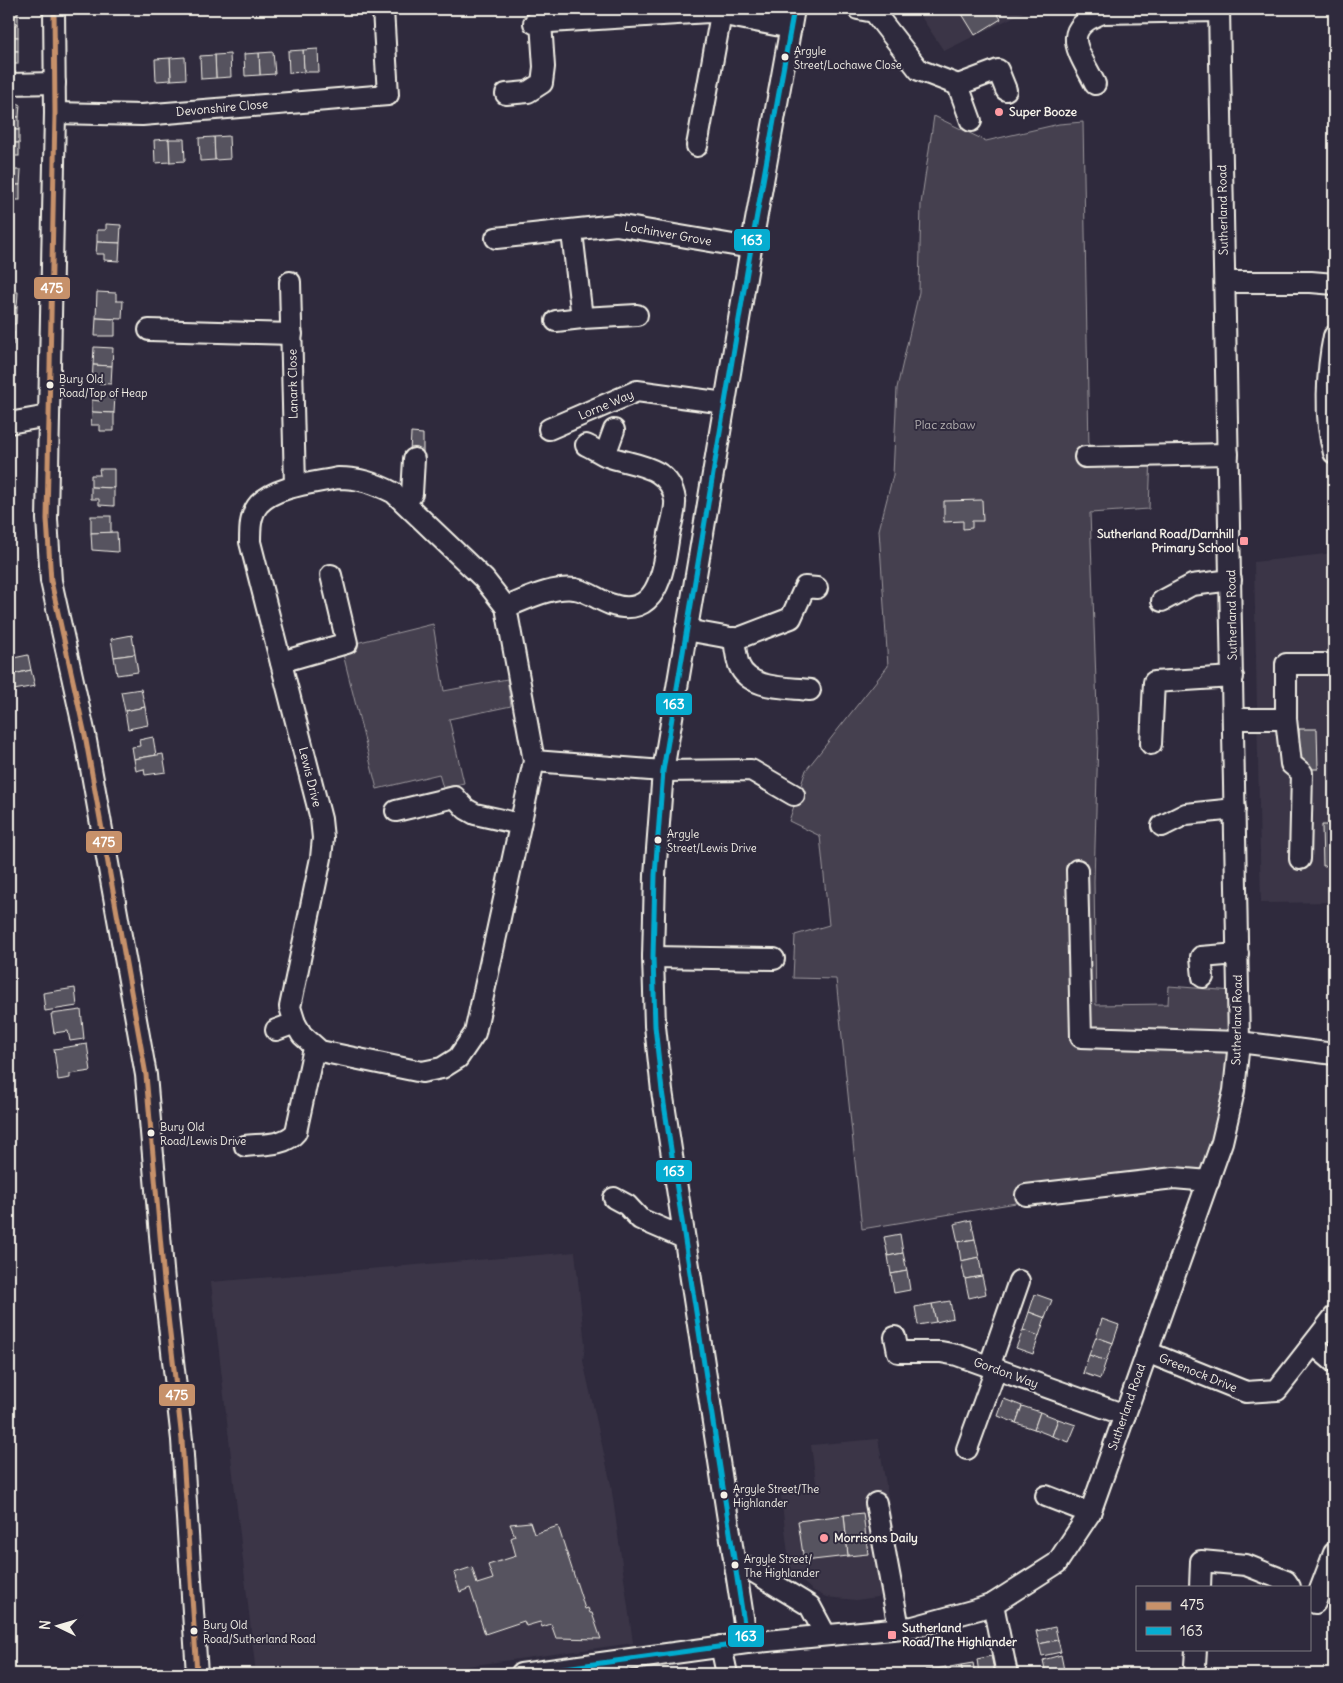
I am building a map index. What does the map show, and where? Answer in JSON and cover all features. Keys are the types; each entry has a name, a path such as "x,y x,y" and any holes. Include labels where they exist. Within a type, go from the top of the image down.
{"street":[{"path":"54,9 55,113 46,519 51,581 85,735 146,1075 164,1280 182,1440 197,1674"},
{"name":"Devonshire Close","path":"55,113 142,115 388,95 382,9"},
{"path":"858,9 874,12 919,70 958,85 998,70 1006,90"},
{"path":"1095,84 1075,44 1078,27 1091,18 1103,13 1119,11 1219,10"},
{"name":"Sutherland Road","path":"521,1674 746,1643 913,1627 993,1604 1056,1563 1090,1513 1222,1142 1234,1091 1239,1042 1219,10"},
{"path":"506,94 528,92 542,83 544,67 537,23 709,12 793,18 751,248 663,771 655,875 653,957 656,1036 667,1132 736,1562 746,1643"},
{"path":"697,146 721,14"},
{"path":"9,84 54,83"},
{"path":"958,85 971,121"},
{"name":"Lochinver Grove","path":"496,238 572,232 616,225 751,248"},
{"path":"572,232 582,318"},
{"name":"Lanark Close","path":"290,282 295,486"},
{"path":"1225,282 1311,282 1334,284"},
{"path":"556,321 637,316"},
{"path":"149,330 292,334"},
{"path":"1334,336 1329,363 1330,431 1334,453"},
{"name":"Lorne Way","path":"549,429 637,391 725,403"},
{"path":"9,423 48,416"},
{"path":"605,455 614,430"},
{"path":"506,607 555,590 573,589 583,591 610,604 626,608 637,606 656,591 663,571 675,501 670,485 657,470 605,455 586,445"},
{"path":"1085,457 1228,454"},
{"path":"405,503 412,494 414,459"},
{"name":"Lewis Drive","path":"338,478 358,478 378,484 394,493 405,503 484,579 506,607 534,761 475,1033 458,1058 442,1068 422,1072 320,1051 314,1048 295,1023 290,1006 292,989 321,858 323,838 321,819 250,542 250,520 259,504 295,486 338,478"},
{"path":"281,662 347,644 331,575"},
{"path":"1162,601 1192,585 1231,580"},
{"path":"686,630 734,638 790,618 805,587 817,588"},
{"path":"734,638 739,665 750,679 764,685 810,690"},
{"path":"1300,859 1302,773 1291,764 1286,719 1286,664 1334,664"},
{"path":"1151,744 1154,682 1233,677"},
{"path":"1234,719 1286,719"},
{"path":"534,761 663,771 751,770 794,795"},
{"path":"396,811 456,797 466,809 475,814 520,824"},
{"path":"1162,826 1186,814 1235,809"},
{"path":"1077,870 1081,1037 1239,1042 1334,1054"},
{"path":"1203,977 1201,957 1238,954"},
{"path":"653,957 774,959"},
{"path":"276,1030 295,1023"},
{"path":"245,1146 283,1142 292,1138 296,1132 314,1048"},
{"path":"1026,1195 1174,1178 1209,1181"},
{"path":"614,1198 627,1205 640,1219 684,1238"},
{"path":"967,1450 1019,1281"},
{"name":"Greenock Drive","path":"1147,1352 1246,1392 1277,1390 1334,1317"},
{"name":"Gordon Way","path":"896,1337 898,1352 941,1352 1125,1415"},
{"path":"1314,1345 1334,1362"},
{"path":"1046,1496 1090,1513"},
{"path":"876,1503 899,1628"},
{"path":"1310,1600 1315,1603 1334,1553"},
{"path":"1200,1586 1201,1561 1246,1565 1286,1581 1289,1586"},
{"path":"736,1562 810,1606 825,1634"},
{"path":"993,1604 1007,1674"},
{"path":"721,1646 727,1674"}],"shaded area":[{"path":"916,9 1029,9 944,51"},
{"path":"1334,553 1334,902 1261,903 1254,562"},
{"path":"575,1252 585,1345 583,1361 611,1485 633,1643 410,1674 256,1674 211,1282"},
{"path":"878,1439 905,1593 856,1600 826,1597 812,1590 790,1570 781,1496 817,1490 811,1445"}],"green space":[{"name":"Plac zabaw","path":"934,116 986,141 1059,124 1083,122 1089,449 1151,453 1149,509 1090,513 1098,738 1094,882 1096,1005 1168,1004 1169,986 1233,991 1226,1087 1201,1186 1022,1202 862,1229 836,979 793,978 795,935 829,925 820,836 789,821 806,770 888,666 879,530 893,475 897,388 919,292 921,204"},
{"path":"433,624 444,691 507,679 511,706 449,719 464,783 443,788 439,774 377,789 343,654 357,650 356,643"}],"building":[{"path":"959,9 994,9 1001,19 975,35"},
{"path":"9,11 18,11 18,24 9,24"},
{"path":"9,24 18,24 18,37 9,37"},
{"path":"9,37 18,37 18,51 9,51"},
{"path":"318,49 319,72 304,72 303,50"},
{"path":"303,50 304,72 289,73 288,51"},
{"path":"9,51 18,51 18,64 9,64"},
{"path":"273,52 275,74 260,75 259,53"},
{"path":"259,53 260,75 245,76 244,54"},
{"path":"230,54 231,77 216,78 215,55"},
{"path":"215,55 216,78 201,79 200,56"},
{"path":"185,57 186,79 171,80 170,58"},
{"path":"170,58 171,80 156,81 155,59"},
{"path":"9,104 20,104 19,117 9,117"},
{"path":"9,117 19,117 19,130 9,130"},
{"path":"9,130 19,130 19,143 9,143"},
{"path":"229,136 230,159 215,160 214,137"},
{"path":"214,137 215,160 200,161 199,138"},
{"path":"169,139 170,162 155,163 154,140"},
{"path":"169,139 184,139 185,161 170,162"},
{"path":"9,143 19,143 19,156 9,156"},
{"path":"9,170 21,170 20,185 9,185"},
{"path":"9,185 20,185 20,200 9,200"},
{"path":"106,224 121,225 120,243 97,242 97,230 106,230"},
{"path":"97,242 120,243 119,261 104,260 104,254 96,254"},
{"path":"9,291 18,292 17,308 9,308"},
{"path":"97,292 116,293 116,301 123,301 122,319 96,318"},
{"path":"9,308 17,308 16,324 9,324"},
{"path":"96,318 115,319 115,336 95,336"},
{"path":"9,332 14,332 13,345 9,345"},
{"path":"94,347 113,348 112,366 93,365"},
{"path":"93,365 112,366 111,384 92,383"},
{"path":"100,395 115,395 114,413 92,412 92,400 100,401"},
{"path":"92,412 114,413 114,431 100,431 100,425 91,425"},
{"path":"411,433 423,434 423,453 410,452"},
{"path":"99,469 114,469 114,488 91,487 91,475 100,475"},
{"path":"91,487 114,488 114,506 99,505 99,499 91,499"},
{"path":"982,500 983,521 972,521 972,528 963,529 963,521 944,522 944,501"},
{"path":"91,516 111,516 111,533 91,533"},
{"path":"117,532 118,552 92,550 91,533"},
{"path":"132,635 135,654 114,657 111,639"},
{"path":"135,654 138,672 117,675 114,657"},
{"path":"28,655 31,670 10,675 9,659"},
{"path":"31,670 35,686 14,690 10,675"},
{"path":"141,689 145,707 125,711 121,692"},
{"path":"145,707 148,725 128,729 125,711"},
{"path":"1299,729 1317,729 1318,769 1300,769"},
{"path":"153,737 156,755 134,759 132,747 140,746 139,740"},
{"path":"163,754 166,772 145,775 144,769 136,771 134,759"},
{"path":"1322,825 1334,825 1334,865 1323,866"},
{"path":"75,988 77,1006 45,1011 43,993"},
{"path":"81,1010 84,1039 70,1041 68,1031 54,1033 51,1014"},
{"path":"87,1044 91,1071 70,1074 70,1078 58,1080 54,1049"},
{"path":"971,1220 975,1239 958,1242 954,1224"},
{"path":"900,1234 903,1253 888,1256 884,1237"},
{"path":"975,1239 979,1257 961,1261 958,1242"},
{"path":"903,1253 907,1271 891,1274 888,1256"},
{"path":"979,1257 982,1276 965,1279 961,1261"},
{"path":"907,1271 910,1290 894,1293 891,1274"},
{"path":"982,1276 986,1294 969,1298 965,1279"},
{"path":"1035,1294 1052,1300 1045,1318 1029,1312"},
{"path":"950,1301 953,1318 936,1322 932,1304"},
{"path":"932,1304 936,1322 918,1325 915,1307"},
{"path":"1029,1312 1045,1318 1039,1336 1023,1330"},
{"path":"1102,1319 1119,1325 1113,1343 1096,1337"},
{"path":"1023,1330 1039,1336 1033,1354 1016,1348"},
{"path":"1096,1337 1113,1343 1106,1361 1089,1355"},
{"path":"1089,1355 1106,1361 1100,1379 1083,1373"},
{"path":"1004,1399 1022,1406 1016,1423 998,1416"},
{"path":"1022,1406 1040,1412 1034,1429 1016,1423"},
{"path":"1040,1412 1058,1419 1052,1436 1034,1429"},
{"path":"1058,1419 1076,1425 1069,1442 1052,1436"},
{"path":"863,1513 868,1554 848,1556 844,1515"},
{"name":"Morrisons Daily","path":"844,1515 848,1556 804,1561 798,1521"},
{"path":"530,1522 534,1534 558,1526 585,1609 588,1608 590,1613 592,1613 601,1639 556,1638 551,1624 542,1627 540,1622 526,1626 524,1621 485,1634 470,1588 460,1592 454,1573 472,1567 477,1584 493,1579 488,1565 516,1556 511,1538 515,1536 510,1524"},
{"path":"1055,1627 1058,1640 1039,1644 1036,1631"},
{"path":"1058,1640 1061,1652 1042,1656 1039,1644"},
{"path":"1061,1655 1064,1670 1046,1674 1043,1660"},
{"path":"991,1656 995,1674 979,1674 977,1659"},
{"path":"973,1663 975,1674 963,1674 961,1665"},
{"path":"961,1665 963,1674 951,1674 950,1667"},
{"path":"946,1667 947,1674 937,1674 936,1669"},
{"path":"936,1669 937,1674 926,1674 925,1670"}],"transit line":[{"name":"475","path":"54,9 55,113 47,519 51,581 85,735 146,1075 164,1281 182,1440 197,1674"},
{"name":"163","path":"521,1674 747,1643 662,1091 655,1026 653,957 655,875 663,771 751,248 794,9"}],"place":[{"name":"Argyle Street/Lochawe Close","path":"785,57"},
{"name":"Super Booze","path":"999,112"},
{"name":"Bury Old Road/Top of Heap","path":"50,385"},
{"name":"Sutherland Road/Darnhill Primary School","path":"1244,541"},
{"name":"Argyle Street/Lewis Drive","path":"658,840"},
{"name":"Bury Old Road/Lewis Drive","path":"151,1133"},
{"name":"Argyle Street/The Highlander","path":"724,1495"},
{"name":"Morrisons Daily","path":"824,1538"},
{"name":"Argyle Street/ The Highlander","path":"735,1565"},
{"name":"Bury Old Road/Sutherland Road","path":"194,1631"},
{"name":"Sutherland Road/The Highlander","path":"892,1635"}]}
